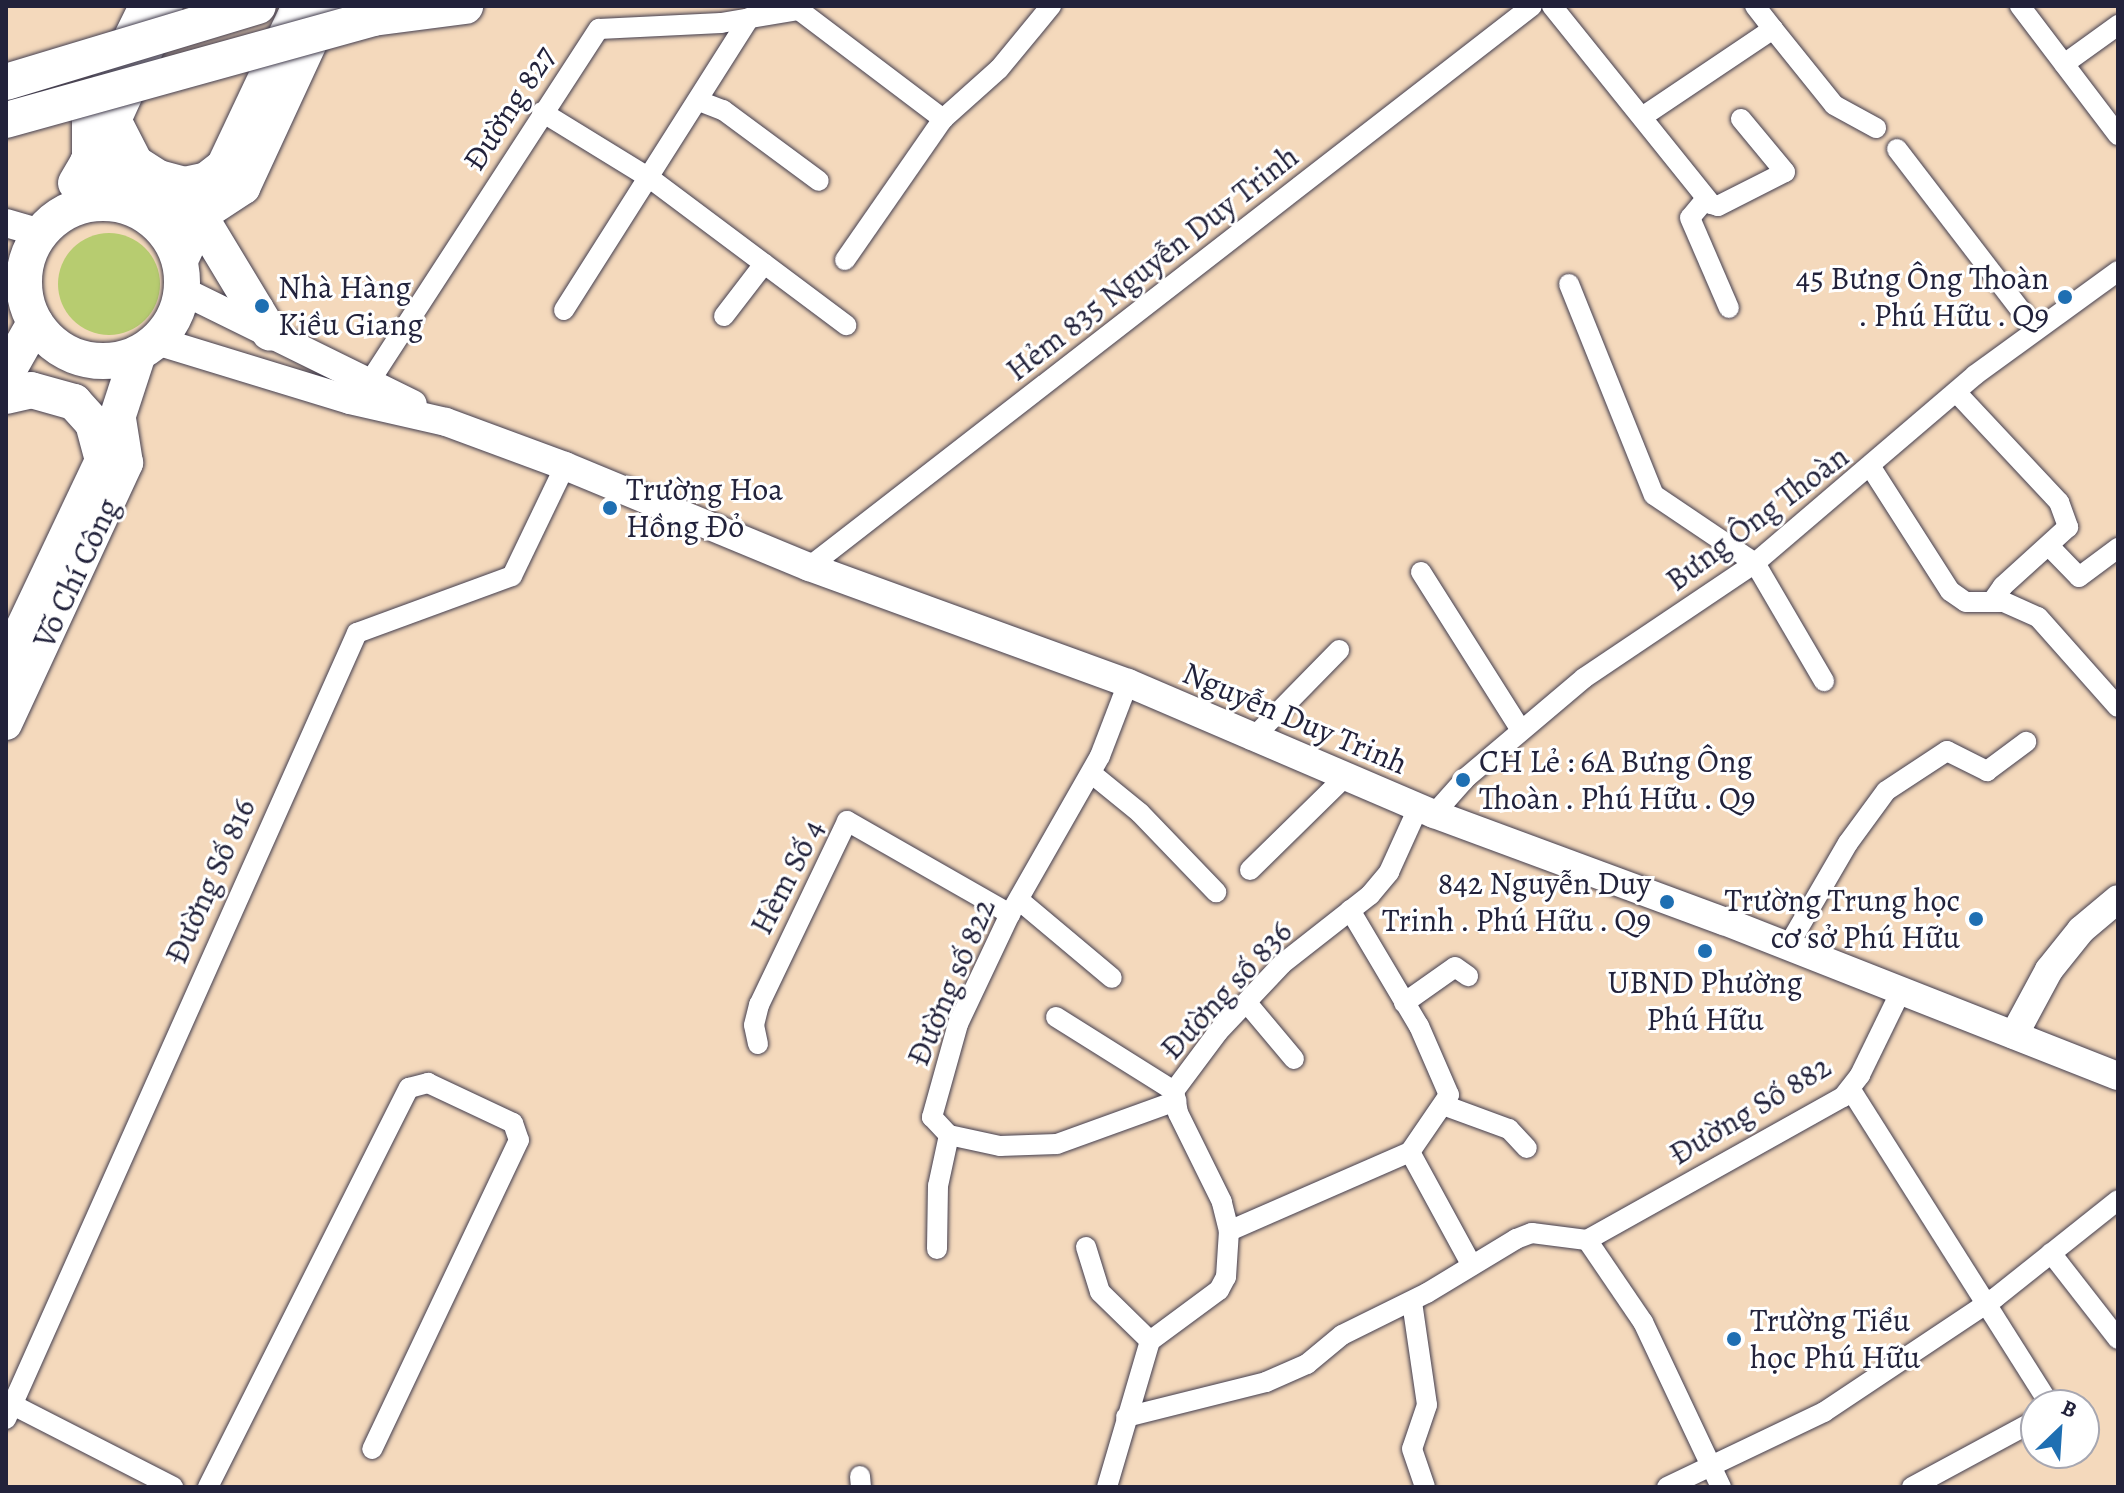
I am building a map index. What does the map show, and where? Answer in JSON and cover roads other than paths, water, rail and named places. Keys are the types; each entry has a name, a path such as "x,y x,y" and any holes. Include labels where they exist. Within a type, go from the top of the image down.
{"highway":[{"path":"6,375 22,297 24,271 47,226 113,120 165,6"},
{"path":"6,82 258,6"},
{"path":"22,297 47,338 81,358 99,361 147,347 175,318 181,275 200,217 300,6"},
{"path":"6,120 373,18 465,6"},
{"path":"113,120 135,163 158,178 184,185 207,180 226,165"},
{"path":"88,162 142,199 200,217 270,333"},
{"path":"47,226 74,208 117,203 156,223 181,275"},
{"name":"Võ Chí Công","path":"6,665 103,461 147,347"},
{"path":"6,375 37,368 70,377 100,395 120,419"},
{"path":"6,375 31,390 74,402 93,423 103,461"}],"main road":[{"path":"88,162 88,122 145,6"},
{"path":"200,217 244,188 328,6"},
{"path":"6,223 47,226"},
{"name":"Nguyễn Duy Trinh","path":"181,275 270,333 446,422"},
{"name":"Nguyễn Duy Trinh","path":"147,347 446,422 565,466 809,567 1128,683 1251,740 1426,810 1788,946 2118,1076"},
{"name":"Võ Chí Công","path":"6,724 127,463 120,419"},
{"path":"2014,1035 2049,970 2081,930 2118,899"}],"street":[{"path":"845,260 943,119 999,69 1051,6"},
{"name":"Hẻm 835 Nguyễn Duy Trinh","path":"809,567 1532,6"},
{"path":"1552,6 1705,200 1718,206 1785,172 1741,119"},
{"path":"1755,6 1834,105 1876,128"},
{"path":"2020,6 2118,135"},
{"name":"Đường 827","path":"370,381 542,112 599,29 749,18 799,10 943,119"},
{"path":"564,310 651,179 749,18"},
{"path":"2064,64 2118,25"},
{"path":"1642,117 1773,29"},
{"path":"699,101 723,110 819,181"},
{"path":"542,112 651,179 846,325"},
{"path":"1897,149 2036,330"},
{"path":"1705,200 1690,218 1729,308"},
{"path":"724,316 764,264"},
{"name":"Bưng Ông Thoàn","path":"1426,810 1584,678 1755,563 1872,469 1956,392 2118,271"},
{"path":"1569,284 1654,495 1755,563 1824,681"},
{"path":"1956,392 2059,502 2068,527 1992,602"},
{"name":"Đường Số 816","path":"10,1412 256,851 357,633 512,576 565,466"},
{"path":"1872,469 1950,591 1966,602 2015,606 2049,625 2118,707"},
{"path":"2049,546 2079,577 2118,548"},
{"path":"1421,572 1521,730"},
{"path":"1251,740 1339,650"},
{"name":"Đường số 822","path":"949,1135 932,1117 938,1086 958,1024 1015,907 1091,773 1128,683"},
{"path":"1788,946 1848,843 1886,791 1947,751 1987,771 2026,742"},
{"path":"1091,773 1140,813 1216,892"},
{"path":"1250,870 1345,777"},
{"name":"Đường số 836","path":"1150,1341 1219,1290 1226,1277 1229,1231 1222,1202 1175,1096 1247,1003 1282,964 1350,910 1389,872 1426,810"},
{"name":"Hèm Số 4","path":"758,1044 754,1025 759,1005 847,821 1015,907"},
{"path":"1015,907 1112,978"},
{"path":"1229,1231 1410,1152 1446,1106 1449,1095 1440,1068 1350,910"},
{"path":"1404,1003 1455,967 1468,976"},
{"name":"Đường Số 882","path":"1587,1240 1851,1090 1901,991"},
{"path":"1247,1003 1294,1059"},
{"path":"1056,1017 1175,1096"},
{"path":"208,1487 409,1088 428,1083 513,1123 519,1140 372,1449"},
{"path":"1851,1090 2040,1389"},
{"path":"937,1249 938,1186 949,1135 1000,1146 1057,1144 1175,1096"},
{"path":"1446,1106 1509,1129 1527,1148"},
{"path":"1410,1152 1471,1264"},
{"path":"1667,1487 1824,1412 1985,1305 2118,1200"},
{"path":"1126,1417 1266,1382 1307,1364 1371,1318 1412,1302 1471,1264 1532,1233 1587,1240 1643,1322 1721,1487"},
{"path":"1086,1247 1100,1292 1150,1341 1107,1487"},
{"path":"2051,1253 2118,1339"},
{"path":"1412,1302 1427,1405 1412,1449 1425,1487"},
{"path":"10,1412 173,1487"},
{"path":"1912,1487 2020,1429"}],"place":[{"name":"45 Bưng Ông Thoàn . Phú Hữu . Q9","path":"2065,297"},
{"name":"Nhà Hàng Kiều Giang","path":"262,306"},
{"name":"Trường Hoa Hồng Đỏ","path":"610,508"},
{"name":"CH Lẻ : 6A Bưng Ông Thoàn . Phú Hữu . Q9","path":"1463,780"},
{"name":"842 Nguyễn Duy Trinh . Phú Hữu . Q9","path":"1667,902"},
{"name":"Trường Trung học cơ sở Phú Hữu","path":"1976,919"},
{"name":"UBND Phường Phú Hữu","path":"1705,951"},
{"name":"Trường Tiểu học Phú Hữu","path":"1734,1339"}]}
